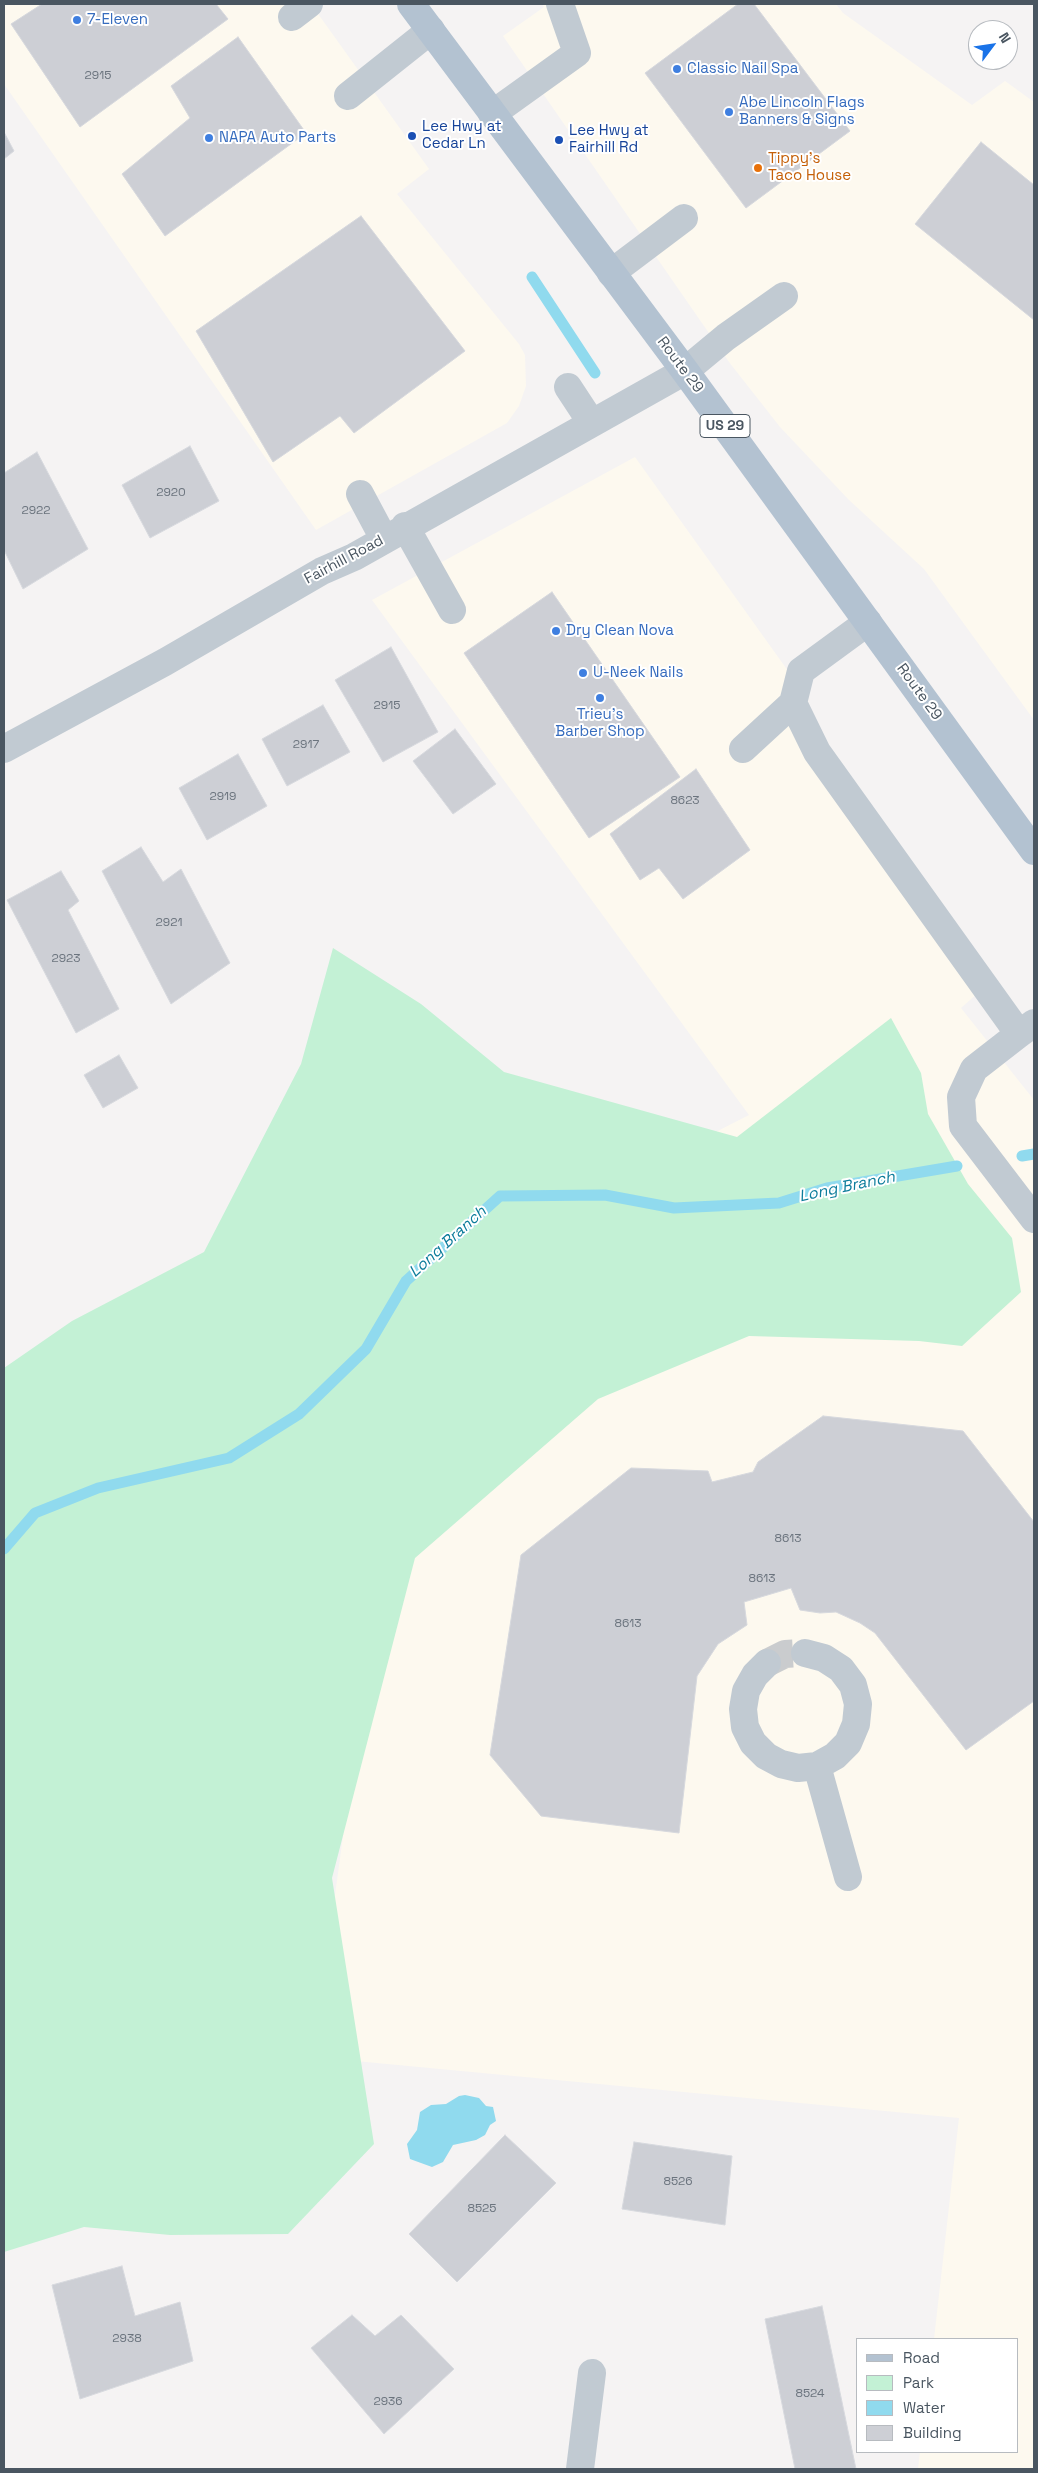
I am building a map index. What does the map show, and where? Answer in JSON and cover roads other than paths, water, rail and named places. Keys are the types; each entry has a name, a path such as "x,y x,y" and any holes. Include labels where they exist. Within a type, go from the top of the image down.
{"main road":[{"name":"Route 29","path":"411,4 685,371 1034,851"}],"street":[{"path":"492,114 577,53 560,4"},
{"path":"348,96 430,30"},
{"path":"611,273 684,218"},
{"name":"Fairhill Road","path":"4,749 165,662 322,571 354,557 395,532 685,371 726,337 784,296"},
{"path":"568,388 592,422"},
{"path":"360,494 395,532 452,610"},
{"path":"743,749 793,703 801,671 868,622"},
{"path":"793,703 817,752 1027,1029 974,1069 961,1096 963,1126 1034,1219"},
{"path":"767,1663 754,1676 746,1691 743,1708 745,1727 753,1743 766,1756 781,1764 798,1768 816,1766 834,1756 848,1743 856,1724 858,1704 853,1685 841,1669 824,1658 805,1652"},
{"path":"816,1766 848,1877"},
{"path":"580,2469 592,2373"}],"water":[{"path":"465,2095 479,2098 486,2106 493,2107 496,2121 490,2125 485,2135 476,2140 453,2145 443,2162 432,2167 410,2159 407,2144 417,2130 420,2112 431,2105 446,2104 459,2096"}],"waterway":[{"path":"532,277 595,373"},
{"name":"Long Branch","path":"1022,1156 1034,1154"},
{"name":"Long Branch","path":"4,1549 35,1513 98,1488 229,1458 299,1414 366,1349 406,1281 500,1196 605,1195 674,1208 779,1203 827,1188 957,1166"}],"tunnel":[{"path":"767,1663 785,1654 805,1653"}],"place":[{"name":"7-Eleven","path":"77,20"},
{"name":"Classic Nail Spa","path":"677,69"},
{"name":"Abe Lincoln Flags Banners & Signs","path":"729,112"},
{"name":"Lee Hwy at Cedar Ln","path":"412,136"},
{"name":"NAPA Auto Parts","path":"209,138"},
{"name":"Lee Hwy at Fairhill Rd","path":"559,140"},
{"name":"Tippy's Taco House","path":"758,168"},
{"name":"Dry Clean Nova","path":"556,631"},
{"name":"U-Neek Nails","path":"583,673"},
{"name":"Trieu's Barber Shop","path":"600,698"}]}
